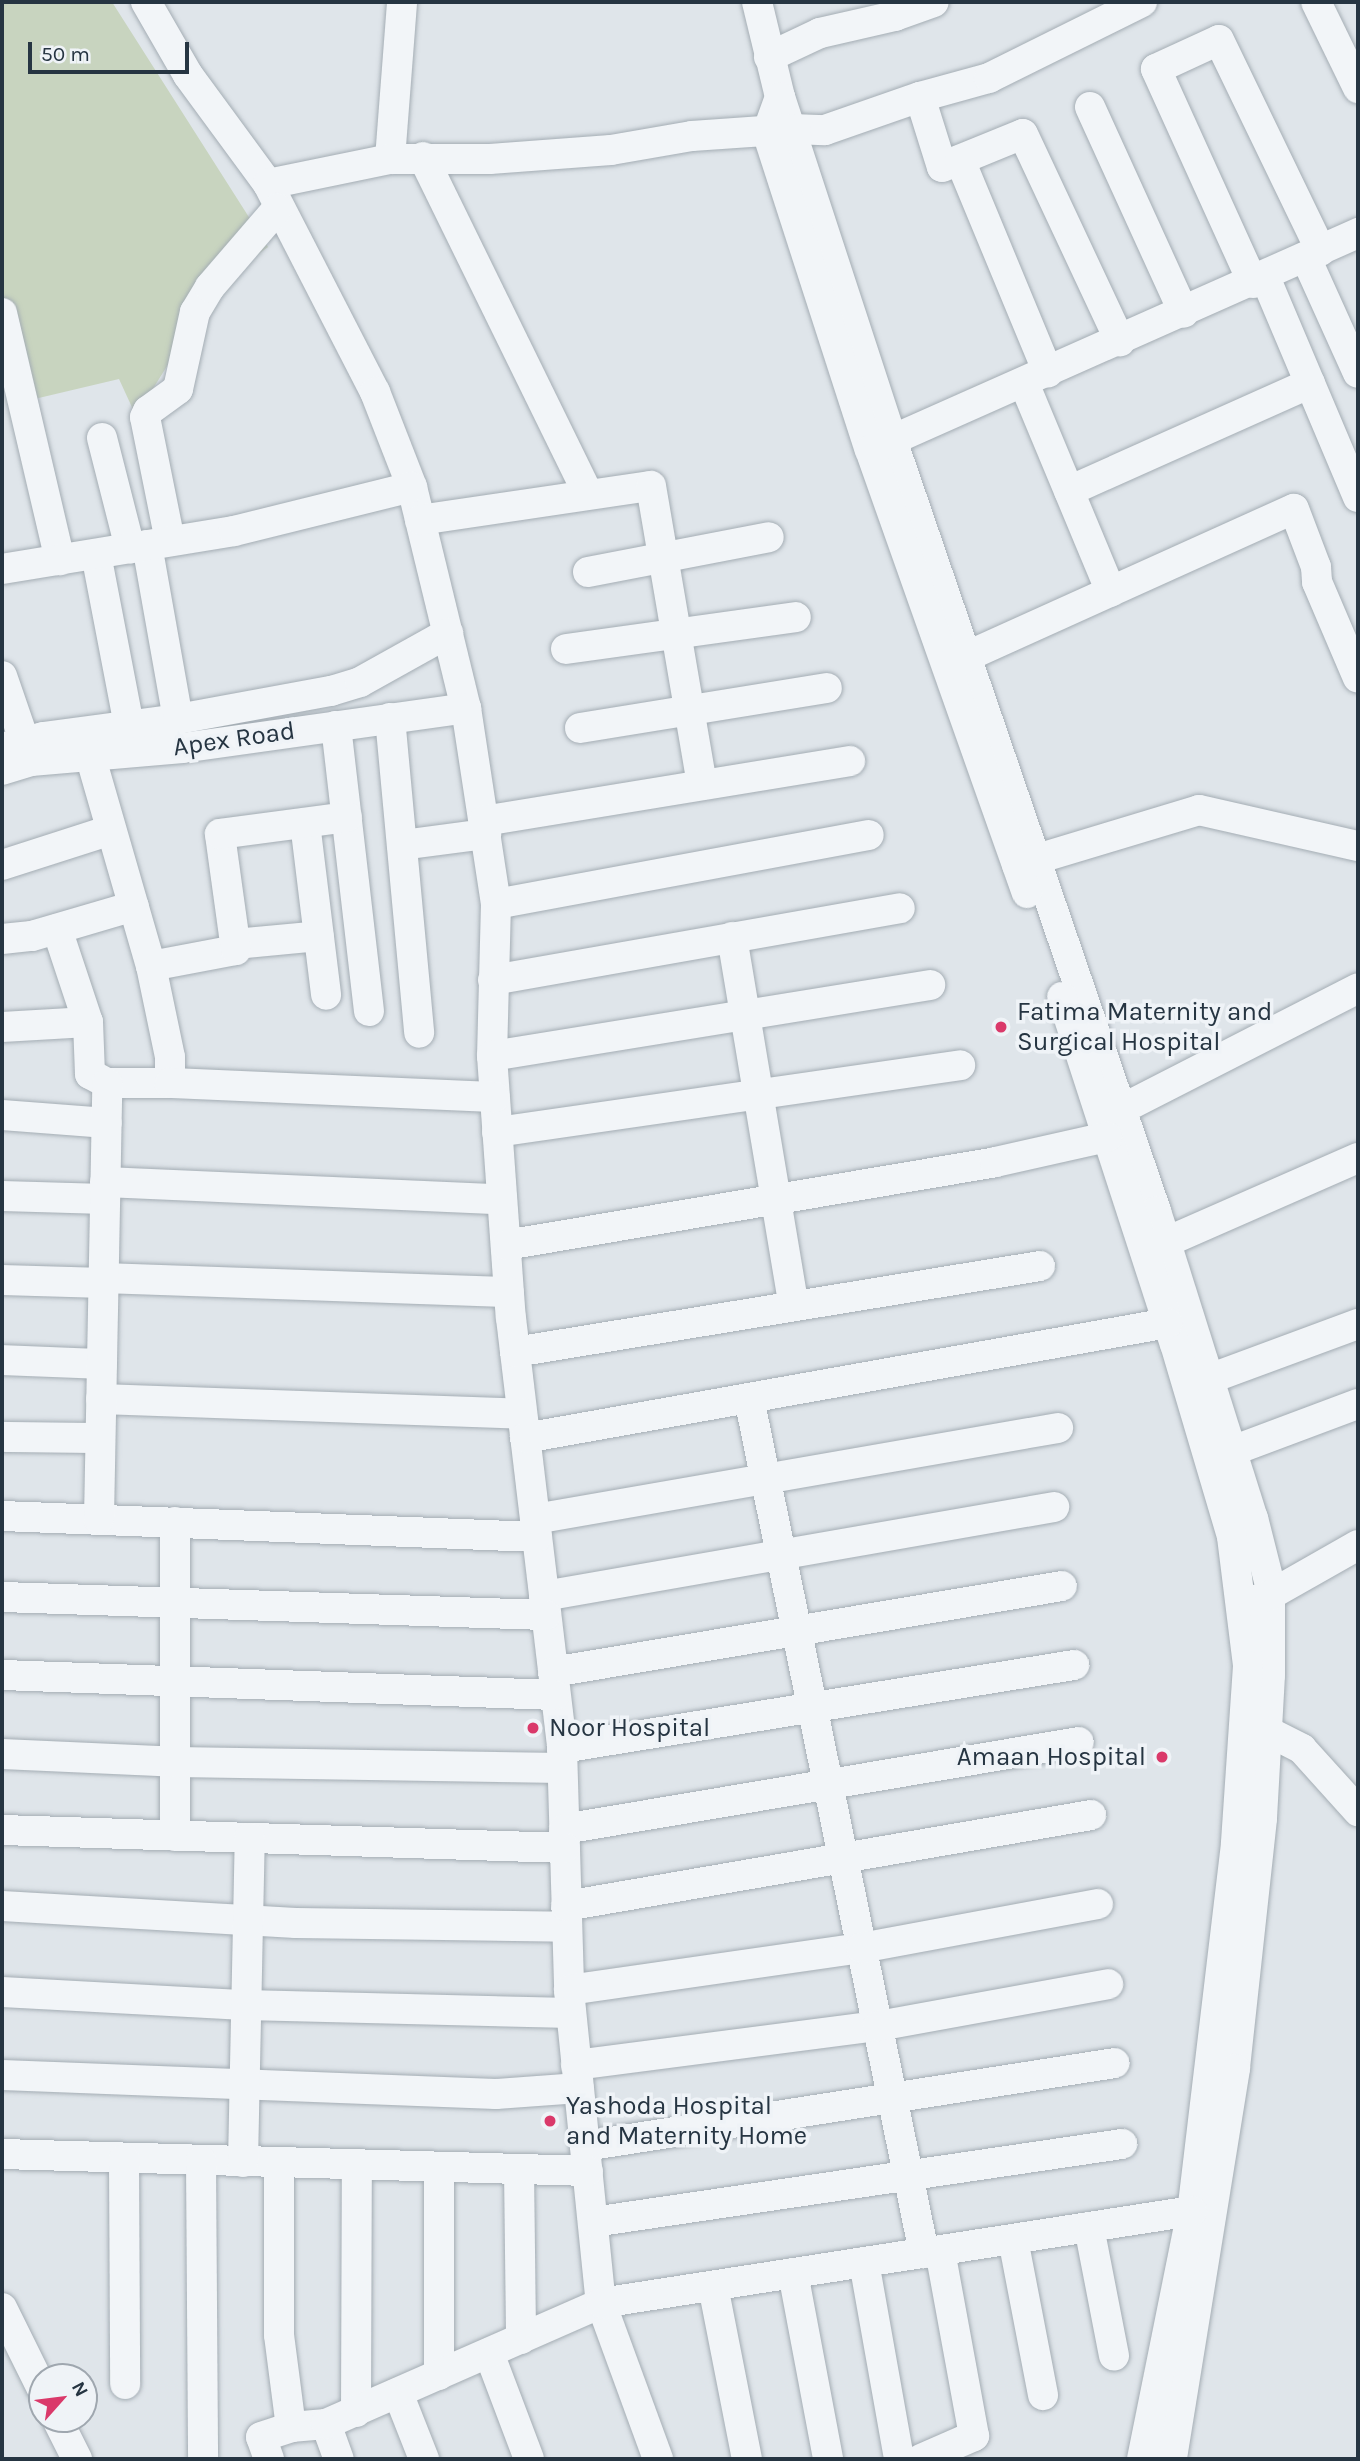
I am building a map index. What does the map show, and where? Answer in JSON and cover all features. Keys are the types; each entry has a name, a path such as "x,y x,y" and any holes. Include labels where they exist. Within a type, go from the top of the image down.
{"street":[{"path":"146,2 188,75 273,196 375,392 412,487 466,708 496,904 492,1056 502,1199 515,1352 562,1758 570,2002 601,2303 658,2459"},
{"path":"390,159 402,2"},
{"path":"757,2 780,97 779,130 881,445 1027,862 1122,1109 1155,1247 1168,1323 1232,1537 1248,1666 1236,1844 1192,2211 1142,2459"},
{"path":"769,57 820,33 890,9 934,2"},
{"path":"178,719 149,545 145,417 148,411 178,388 195,312 273,196 390,159 490,159 611,150 692,136 779,130 825,131 920,97 989,78 1142,2"},
{"path":"1316,2 1358,88"},
{"path":"1358,373 1313,254 1219,40 1156,69 1310,383 1358,494"},
{"path":"920,97 943,167 1023,134 1120,341"},
{"path":"1090,107 1184,313"},
{"path":"423,158 588,494"},
{"path":"960,160 1036,377 1069,491 1111,592"},
{"path":"881,445 1259,280 1358,233"},
{"path":"2,313 60,560"},
{"path":"1069,491 1310,383"},
{"path":"102,438 149,545"},
{"path":"421,520 651,486 702,785"},
{"path":"2,569 234,531 412,487"},
{"path":"957,661 1294,509 1316,567 1317,582 1358,678"},
{"path":"588,572 769,537"},
{"path":"96,554 129,725"},
{"path":"566,649 796,617"},
{"name":"Apex Road","path":"2,770 19,750 129,725 305,697 360,682 448,633"},
{"path":"2,676 19,750"},
{"path":"580,728 827,688"},
{"name":"Apex Road","path":"19,750 90,755 182,748 466,708"},
{"path":"390,718 419,1032"},
{"path":"337,726 369,1011"},
{"path":"90,755 151,966 170,1057 170,1083"},
{"path":"402,845 702,785 850,761"},
{"path":"1027,862 1199,810 1357,848"},
{"path":"151,966 236,950 220,834 347,817"},
{"path":"305,823 326,995"},
{"path":"2,865 111,830"},
{"path":"496,904 869,835"},
{"path":"1027,862 1107,1137 1209,1379 1252,1518 1270,1595 1262,1819 1235,2069 1172,2459"},
{"path":"2,939 32,936 134,906"},
{"path":"493,980 900,908"},
{"path":"57,929 88,1021 90,1074 107,1083 170,1083 495,1097"},
{"path":"235,944 319,936"},
{"path":"732,937 794,1306"},
{"path":"492,1056 930,985"},
{"path":"1122,1109 1358,988"},
{"path":"2,1027 88,1021"},
{"path":"497,1132 960,1065"},
{"path":"99,1519 107,1083"},
{"path":"2,1115 107,1123"},
{"path":"506,1245 995,1162 1107,1137"},
{"path":"1155,1247 1358,1158"},
{"path":"2,1196 105,1191 502,1199"},
{"path":"515,1352 1040,1266"},
{"path":"2,1280 104,1280 509,1292"},
{"path":"101,1399 524,1426 749,1398 1168,1323"},
{"path":"1209,1379 1358,1324"},
{"path":"2,1360 102,1364"},
{"path":"749,1398 908,2176 932,2252 974,2436 921,2459"},
{"path":"1232,1451 1358,1404"},
{"path":"2,1516 175,1522 536,1528 765,1479 1058,1427"},
{"path":"2,1437 100,1438"},
{"path":"2,1597 175,1604 545,1605 781,1555 1054,1507"},
{"path":"175,1522 175,1836"},
{"path":"1240,1606 1270,1595 1358,1545"},
{"path":"2,1675 554,1683 797,1632 1062,1586"},
{"path":"2,1754 174,1762 562,1758 812,1707 1074,1665"},
{"path":"1267,1731 1302,1749 1358,1811"},
{"path":"2,1830 250,1838 564,1839 828,1784 1079,1742"},
{"path":"2,1906 247,1920 567,1916 844,1860 1091,1815"},
{"path":"243,2162 250,1838"},
{"path":"2,1992 245,2004 570,2002 1098,1904"},
{"path":"2,2075 244,2082 496,2094 578,2076 1108,1984"},
{"path":"2,2154 519,2169 892,2098 1115,2063"},
{"path":"593,2222 1122,2144"},
{"path":"124,2159 125,2384"},
{"path":"201,2161 204,2459"},
{"path":"279,2163 279,2335 291,2427"},
{"path":"356,2412 357,2165"},
{"path":"439,2167 439,2375"},
{"path":"519,2169 521,2339"},
{"path":"269,2459 261,2437 291,2427 326,2424 601,2303 1192,2211"},
{"path":"1090,2227 1114,2356"},
{"path":"1013,2239 1043,2395"},
{"path":"864,2262 899,2459"},
{"path":"793,2273 828,2459"},
{"path":"713,2286 747,2459"},
{"path":"2,2308 29,2363"},
{"path":"489,2353 529,2459"},
{"path":"398,2393 424,2459"},
{"path":"326,2424 340,2459"},
{"path":"64,2433 77,2459"}],"green space":[{"path":"2,2 112,2 268,247 218,284 136,416 119,379 26,401 2,311"}],"place":[{"name":"Fatima Maternity and Surgical Hospital","path":"1001,1027"},
{"name":"Noor Hospital","path":"533,1728"},
{"name":"Amaan Hospital","path":"1162,1757"},
{"name":"Yashoda Hospital and Maternity Home","path":"550,2121"}]}
